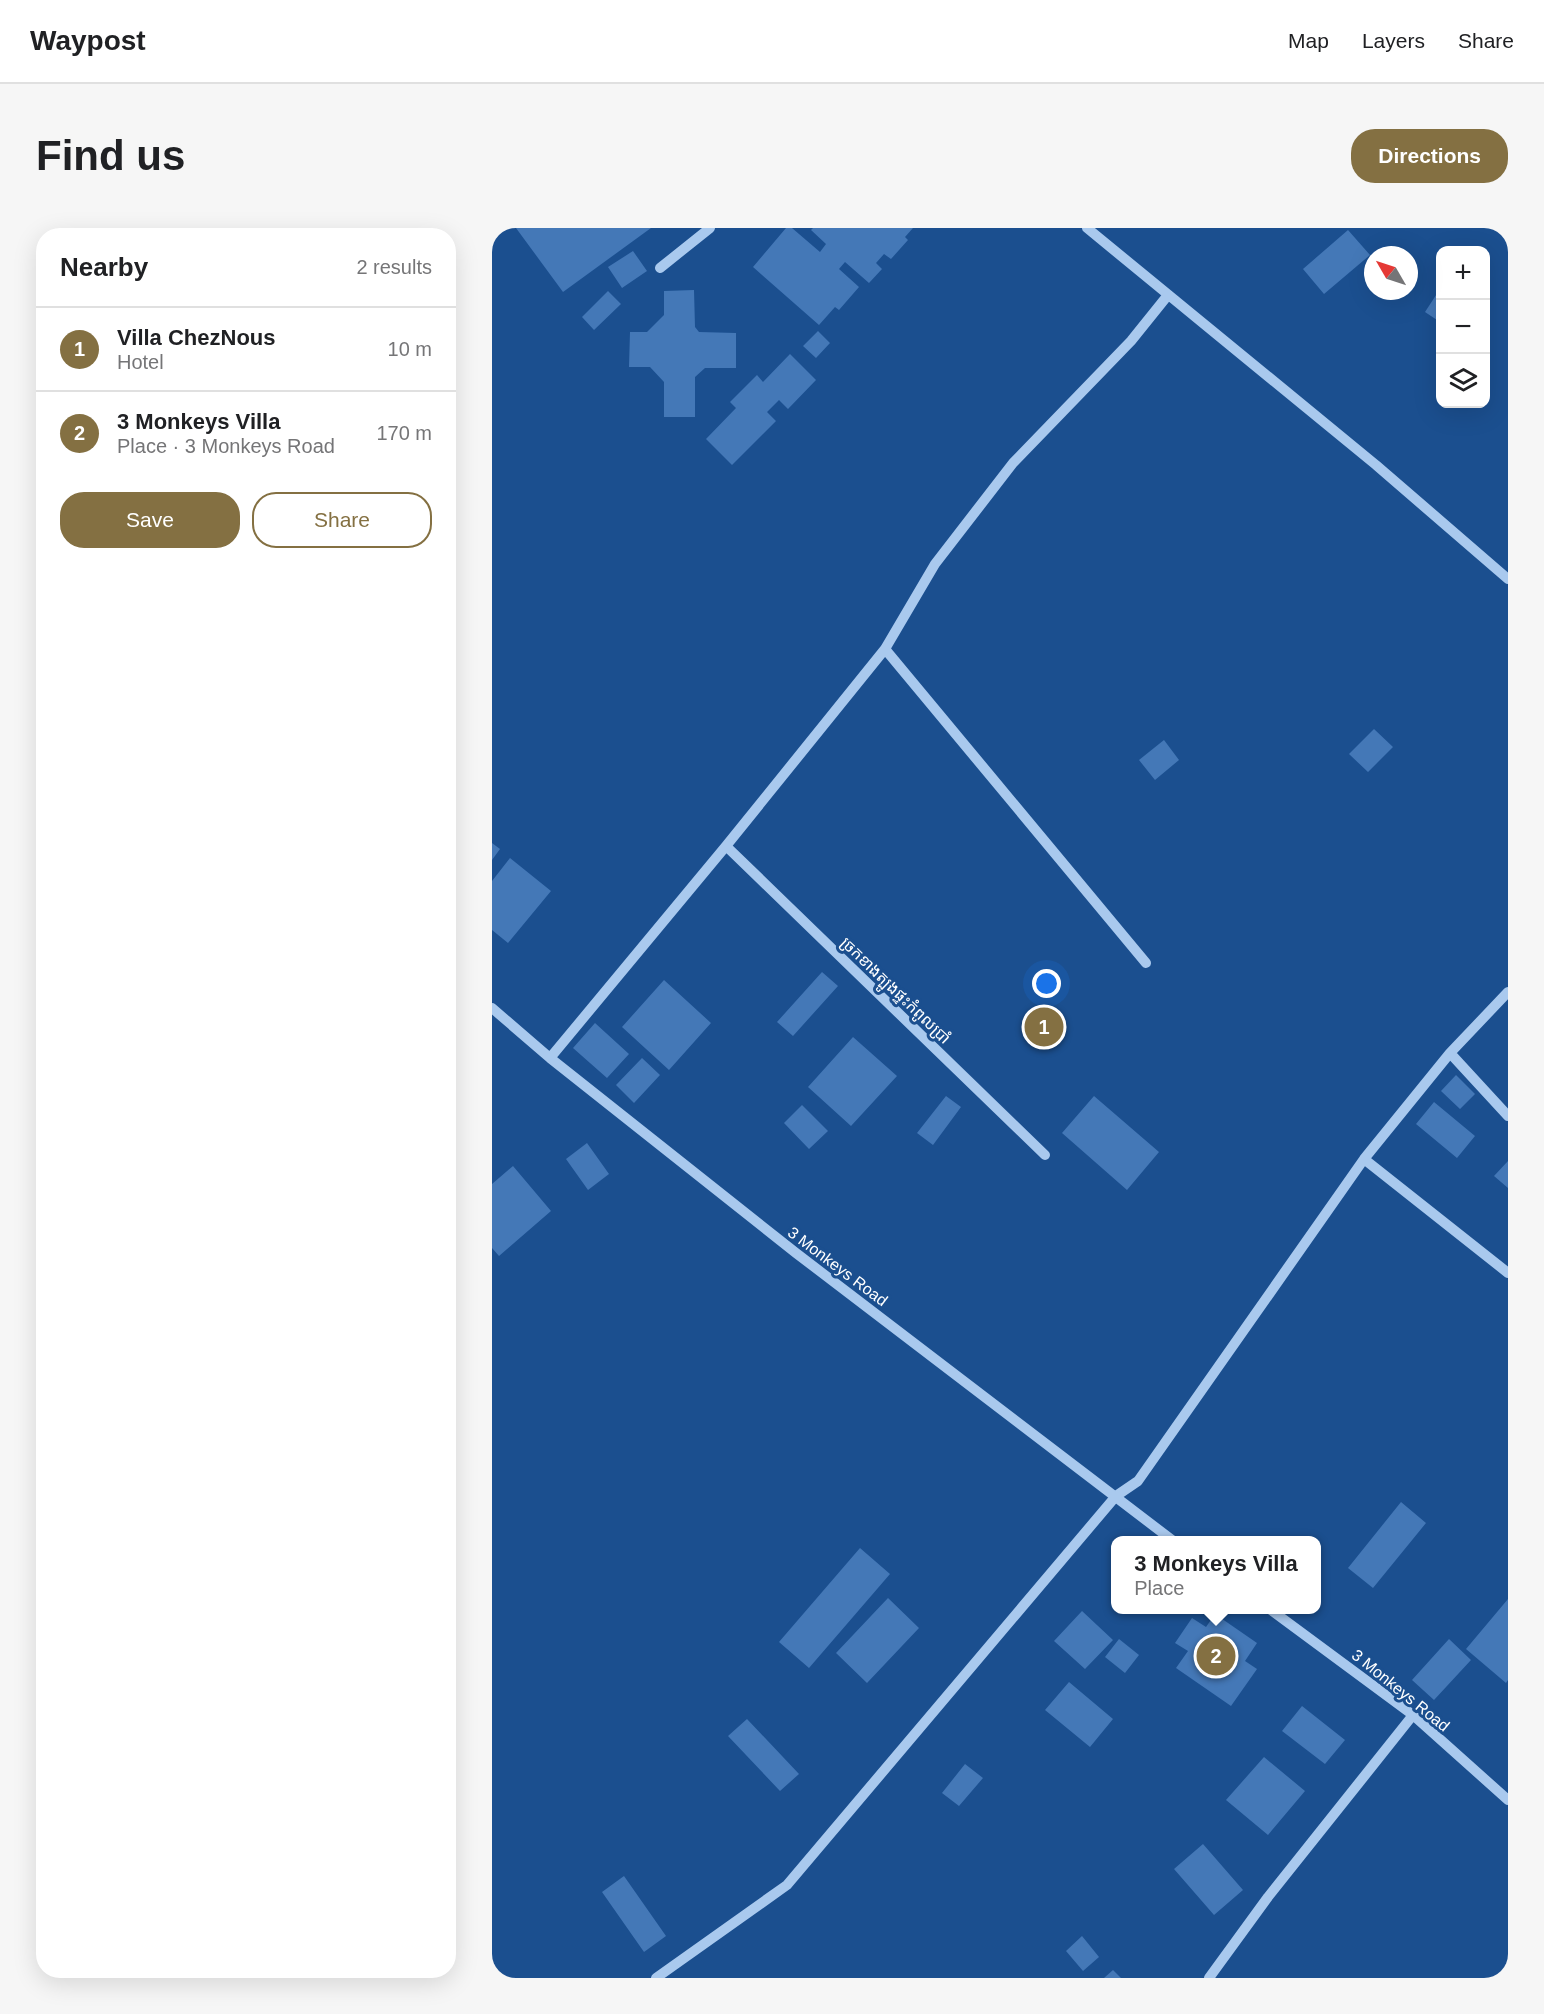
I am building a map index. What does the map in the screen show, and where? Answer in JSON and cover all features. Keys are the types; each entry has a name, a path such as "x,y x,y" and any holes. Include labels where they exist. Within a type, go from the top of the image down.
{"street":[{"path":"660,268 710,228"},
{"path":"1087,228 1376,465 1508,579"},
{"path":"550,1058 726,846 885,649 935,564 1013,464 1131,341 1168,295"},
{"path":"885,649 1146,963"},
{"name":"ច្រកខាងត្បូងផ្ទះកំពូលប្រាំ","path":"726,846 1045,1155"},
{"path":"656,1978 787,1885 1116,1496 1138,1481 1364,1159 1450,1053 1508,992"},
{"name":"3 Monkeys Road","path":"492,1008 550,1058 796,1253 1167,1536"},
{"path":"1450,1053 1508,1116"},
{"path":"1364,1159 1508,1273"},
{"name":"3 Monkeys Road","path":"1276,1614 1413,1715 1508,1800"},
{"path":"1209,1978 1268,1897 1413,1715"}],"building":[{"path":"516,228 651,228 563,292"},
{"path":"786,228 792,228 820,252 826,244 811,230 813,228 913,228 905,237 908,240 891,259 884,254 876,263 882,269 869,283 845,262 839,269 859,287 839,310 835,307 819,325 753,267"},
{"path":"1348,230 1364,248 1364,260 1324,294 1303,269"},
{"path":"633,251 647,271 622,288 608,267"},
{"path":"694,290 695,327 699,332 736,333 736,368 705,368 695,377 695,417 664,417 664,382 650,367 629,367 630,332 647,332 664,315 664,291"},
{"path":"608,291 621,304 594,330 582,317"},
{"path":"1436,295 1436,319 1425,312"},
{"path":"818,331 830,343 816,358 803,346"},
{"path":"790,354 816,380 788,409 779,400 767,412 776,421 732,465 706,439 736,408 730,402 757,375 763,382"},
{"path":"1374,729 1393,747 1368,772 1349,754"},
{"path":"1164,740 1179,760 1155,780 1139,760"},
{"path":"492,843 500,849 492,860"},
{"path":"510,858 551,891 508,943 492,930 492,881"},
{"path":"822,972 838,986 793,1036 777,1022"},
{"path":"664,980 711,1023 669,1070 622,1027"},
{"path":"595,1023 629,1054 607,1078 573,1048"},
{"path":"853,1037 897,1076 851,1126 808,1087"},
{"path":"642,1058 660,1075 634,1103 616,1085"},
{"path":"1456,1075 1475,1094 1460,1109 1441,1091"},
{"path":"946,1096 961,1107 933,1145 917,1133"},
{"path":"1094,1096 1159,1152 1127,1190 1062,1133"},
{"path":"1434,1102 1475,1136 1457,1158 1416,1124"},
{"path":"802,1105 828,1131 809,1149 784,1123"},
{"path":"587,1143 609,1174 588,1190 566,1159"},
{"path":"1508,1161 1508,1188 1494,1176"},
{"path":"513,1166 551,1211 499,1256 492,1248 492,1184"},
{"path":"1401,1502 1426,1523 1373,1588 1348,1568"},
{"path":"860,1548 890,1574 809,1668 779,1642"},
{"path":"888,1598 919,1628 867,1683 836,1653"},
{"path":"1508,1599 1508,1680 1506,1683 1466,1649"},
{"path":"1082,1611 1113,1640 1085,1669 1054,1641"},
{"path":"1215,1614 1257,1643 1245,1661 1257,1669 1231,1706 1176,1668 1188,1651 1175,1643 1192,1618 1206,1627"},
{"path":"1119,1639 1139,1655 1125,1673 1105,1657"},
{"path":"1449,1639 1471,1660 1434,1700 1412,1680"},
{"path":"1069,1682 1113,1719 1090,1747 1045,1710"},
{"path":"1302,1706 1345,1740 1325,1764 1282,1731"},
{"path":"747,1719 799,1774 780,1791 728,1736"},
{"path":"1264,1757 1305,1791 1268,1835 1226,1800"},
{"path":"965,1764 983,1778 959,1806 942,1793"},
{"path":"1203,1844 1243,1890 1214,1915 1174,1869"},
{"path":"624,1876 666,1936 644,1952 602,1892"},
{"path":"1082,1936 1099,1957 1083,1971 1066,1951"},
{"path":"1113,1970 1121,1978 1104,1978"}],"place":[{"name":"Villa ChezNous","path":"1044,1027"},
{"name":"3 Monkeys Villa","path":"1216,1656"}]}
